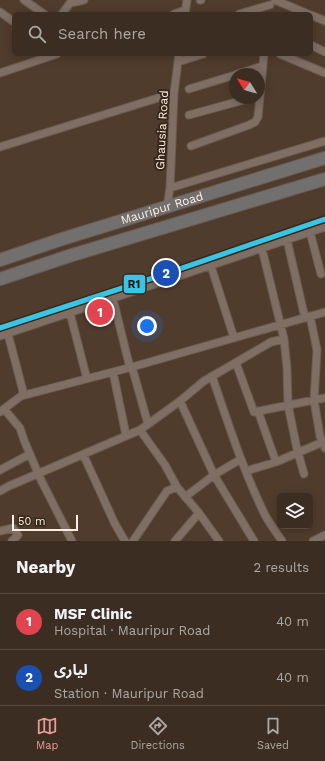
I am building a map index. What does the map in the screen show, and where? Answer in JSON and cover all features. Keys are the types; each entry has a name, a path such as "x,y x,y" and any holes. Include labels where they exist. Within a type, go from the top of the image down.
{"highway":[{"name":"Mauripur Road","path":"0,260 325,158"},
{"name":"Mauripur Road","path":"0,280 68,256 325,179"}],"street":[{"path":"24,0 41,12"},
{"path":"63,12 67,2 84,0"},
{"path":"185,12 187,0"},
{"path":"270,12 272,2"},
{"path":"244,12 272,2 302,12"},
{"path":"0,12 12,21"},
{"path":"313,16 325,21"},
{"path":"313,46 325,52"},
{"path":"0,73 44,56"},
{"name":"Ghausia Road","path":"167,207 170,188 174,93 179,56"},
{"path":"178,62 197,56"},
{"path":"256,68 263,66 264,56"},
{"path":"284,56 325,74"},
{"path":"189,89 229,76"},
{"path":"0,146 174,93"},
{"path":"189,115 229,104"},
{"path":"191,146 255,122 258,117 259,104"},
{"path":"170,188 325,141"},
{"path":"0,336 325,227"},
{"path":"310,232 321,274"},
{"path":"246,471 276,462 298,452 324,446 320,436 314,400 317,350 287,240"},
{"path":"262,248 284,339 287,368 288,405 304,474"},
{"path":"211,266 234,338"},
{"path":"113,299 130,367 148,424"},
{"path":"72,541 38,473 20,428 2,410 24,395 87,379 325,312"},
{"path":"70,313 87,379"},
{"path":"8,334 24,395"},
{"path":"0,491 38,473 140,430 180,401 204,380 271,342 284,339"},
{"path":"317,350 325,349"},
{"path":"236,363 254,412 325,398"},
{"path":"112,372 126,435"},
{"path":"212,376 246,471 266,516 282,541"},
{"path":"180,401 214,475 254,541"},
{"path":"258,411 276,462"},
{"path":"140,430 177,487 199,513 219,541"},
{"path":"0,470 30,454"},
{"path":"82,454 115,524 125,541"},
{"path":"185,497 214,475 241,459"},
{"path":"133,541 167,491 177,487"},
{"path":"175,541 199,513"},
{"path":"0,532 13,528 18,535 12,541"},
{"path":"313,541 325,535"}],"transit line":[{"name":"R1","path":"0,328 162,275 325,219"}],"place":[{"name":"لیاری","path":"166,273"},
{"name":"MSF Clinic","path":"100,312"}]}
